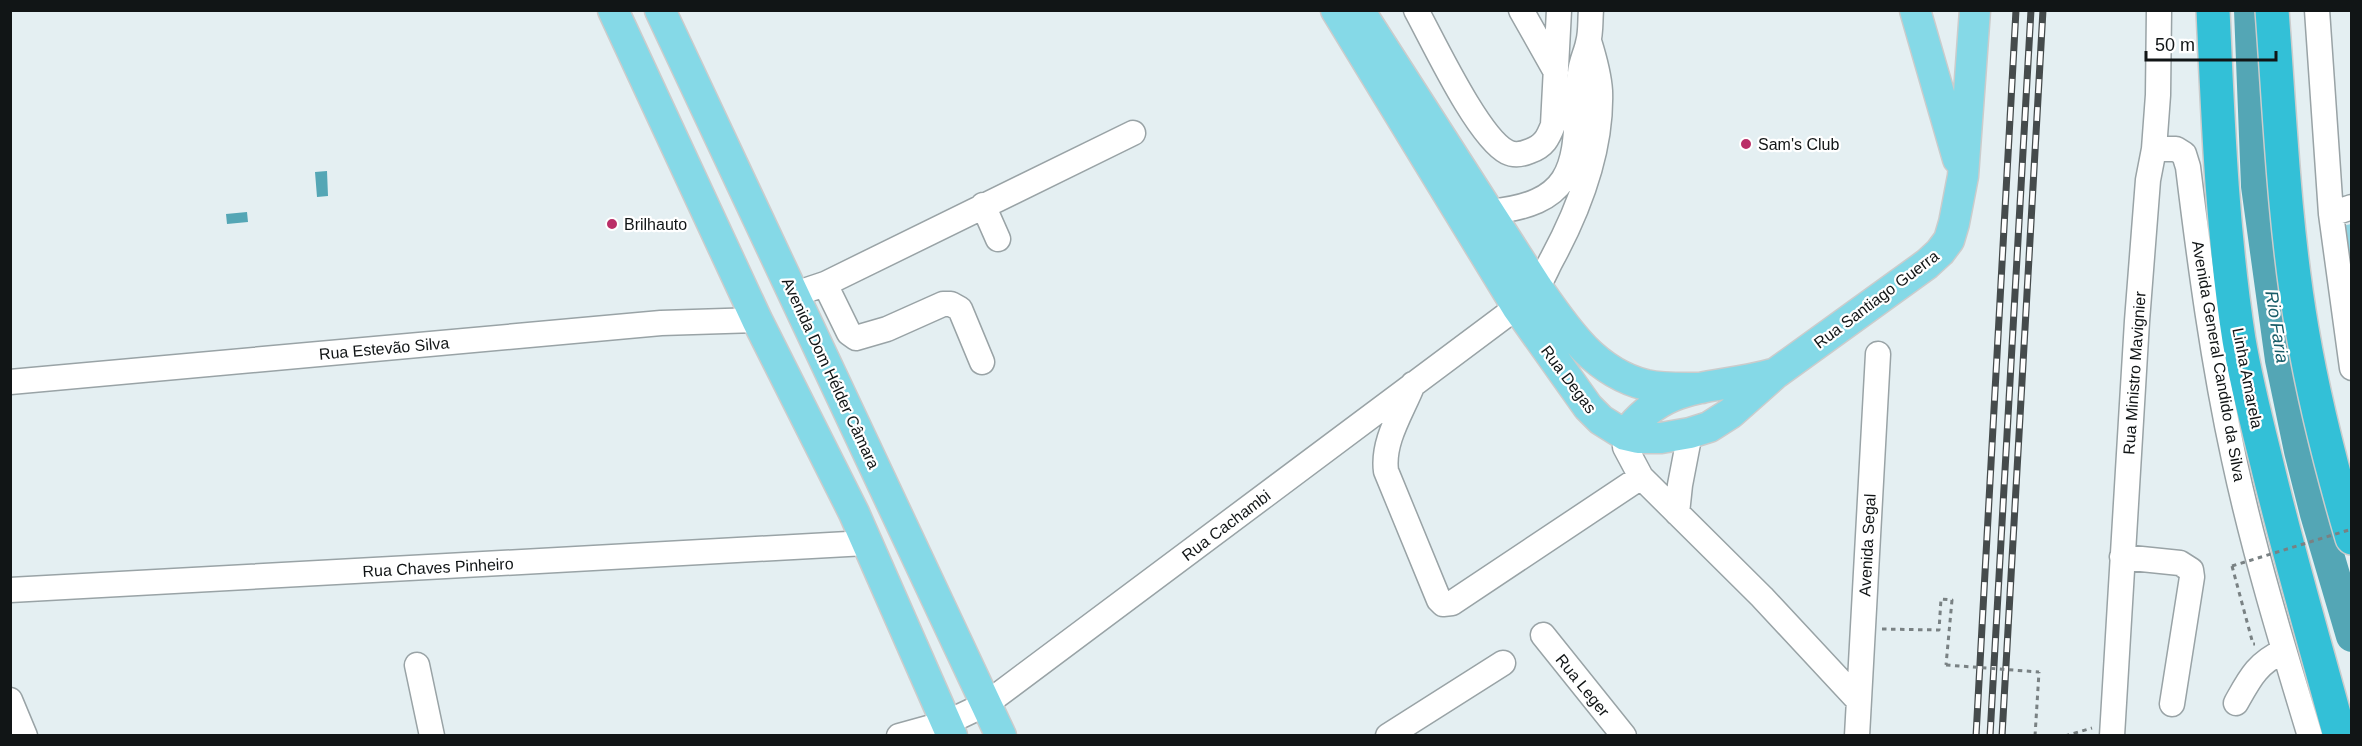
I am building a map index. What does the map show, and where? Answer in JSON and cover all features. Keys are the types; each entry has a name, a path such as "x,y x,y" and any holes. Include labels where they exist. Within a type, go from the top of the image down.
{"highway":[{"name":"Linha Amarela","path":"2212,10 2222,186 2231,282 2241,351 2285,541 2340,735"},
{"path":"2272,10 2286,207 2302,330 2322,426 2352,538"}],"main road":[{"path":"613,10 757,320 854,513 949,729"},
{"name":"Avenida Dom Hélder Câmara","path":"660,10 795,294 815,344 917,561 1001,735"},
{"name":"Rua Degas","path":"1336,10 1527,297"},
{"name":"Rua Santiago Guerra","path":"1915,10 1963,176"},
{"name":"Rua Santiago Guerra","path":"1624,435 1638,438 1661,438 1709,427 1731,413 1776,373 1927,264 1940,252 1948,240 1954,223 1963,176 1975,10"},
{"name":"Rua Degas","path":"1368,15 1488,212 1527,297 1588,407 1601,420 1624,435"},
{"path":"1527,297 1566,329 1585,351 1602,364 1626,377 1646,385 1702,388"},
{"name":"Rua Santiago Guerra","path":"1702,388 1747,381 1776,373"},
{"path":"1624,435 1650,407 1675,394 1702,388"},
{"path":"866,543 896,544 907,549 917,561"}],"street":[{"path":"1416,10 1478,123 1497,145 1508,153 1523,153 1534,149 1548,138 1552,125 1559,10"},
{"path":"1521,10 1556,72"},
{"path":"1488,212 1508,210 1528,204 1554,190 1571,168 1575,152 1580,73 1589,41 1591,10"},
{"name":"Rua Ministro Mavignier","path":"2112,729 2138,298 2148,180 2154,149 2160,61 2159,10"},
{"path":"2317,10 2341,211 2352,368"},
{"path":"1527,297 1557,250 1589,169 1596,141 1600,92 1589,41"},
{"path":"795,294 825,284 983,205 1133,134"},
{"name":"Avenida General Candido da Silva","path":"2154,149 2176,149 2184,154 2186,160 2203,289 2234,460 2273,647 2310,735"},
{"path":"983,205 998,239"},
{"path":"825,284 851,335 862,338 943,304 951,304 960,309 982,362"},
{"name":"Rua Cachambi","path":"899,735 949,729 986,704 1527,297"},
{"name":"Rua Estevão Silva","path":"10,382 661,323 757,320"},
{"path":"815,344 847,329"},
{"name":"Avenida Segal","path":"1857,735 1857,699 1878,354"},
{"path":"1413,384 1390,437 1385,458 1386,471 1439,600 1443,604 1452,603 1641,477"},
{"path":"1677,513 1690,433"},
{"path":"1624,435 1625,447 1641,477 1762,597 1857,699"},
{"name":"Rua Chaves Pinheiro","path":"10,590 866,543"},
{"path":"2122,557 2180,563 2191,570 2192,577 2172,704"},
{"name":"Rua Leger","path":"1543,635 1624,735"},
{"path":"2236,703 2251,676 2269,658 2273,647"},
{"path":"1388,735 1503,663"},
{"path":"417,664 432,735"},
{"path":"10,700 25,735"}],"path":[{"path":"2273,647 2253,644 2232,566 2352,529"},
{"path":"1862,628 1939,630 1941,599 1952,600 1946,665 2038,672 2035,735"},
{"path":"2065,735 2112,729"}],"shaded area":[{"path":"327,171 328,196 317,197 315,172"},
{"path":"247,212 248,222 227,224 226,214"},
{"path":"2351,224 2351,288 2338,227"}],"waterway":[{"name":"Rio Faria","path":"2250,10 2257,186 2281,360 2316,514 2352,636"}],"railway":[{"path":"1976,736 2016,10"},
{"path":"1990,736 2031,10"},
{"path":"2002,736 2043,10"}],"place":[{"name":"Sam's Club","path":"1746,144"},
{"name":"Brilhauto","path":"612,224"}]}
